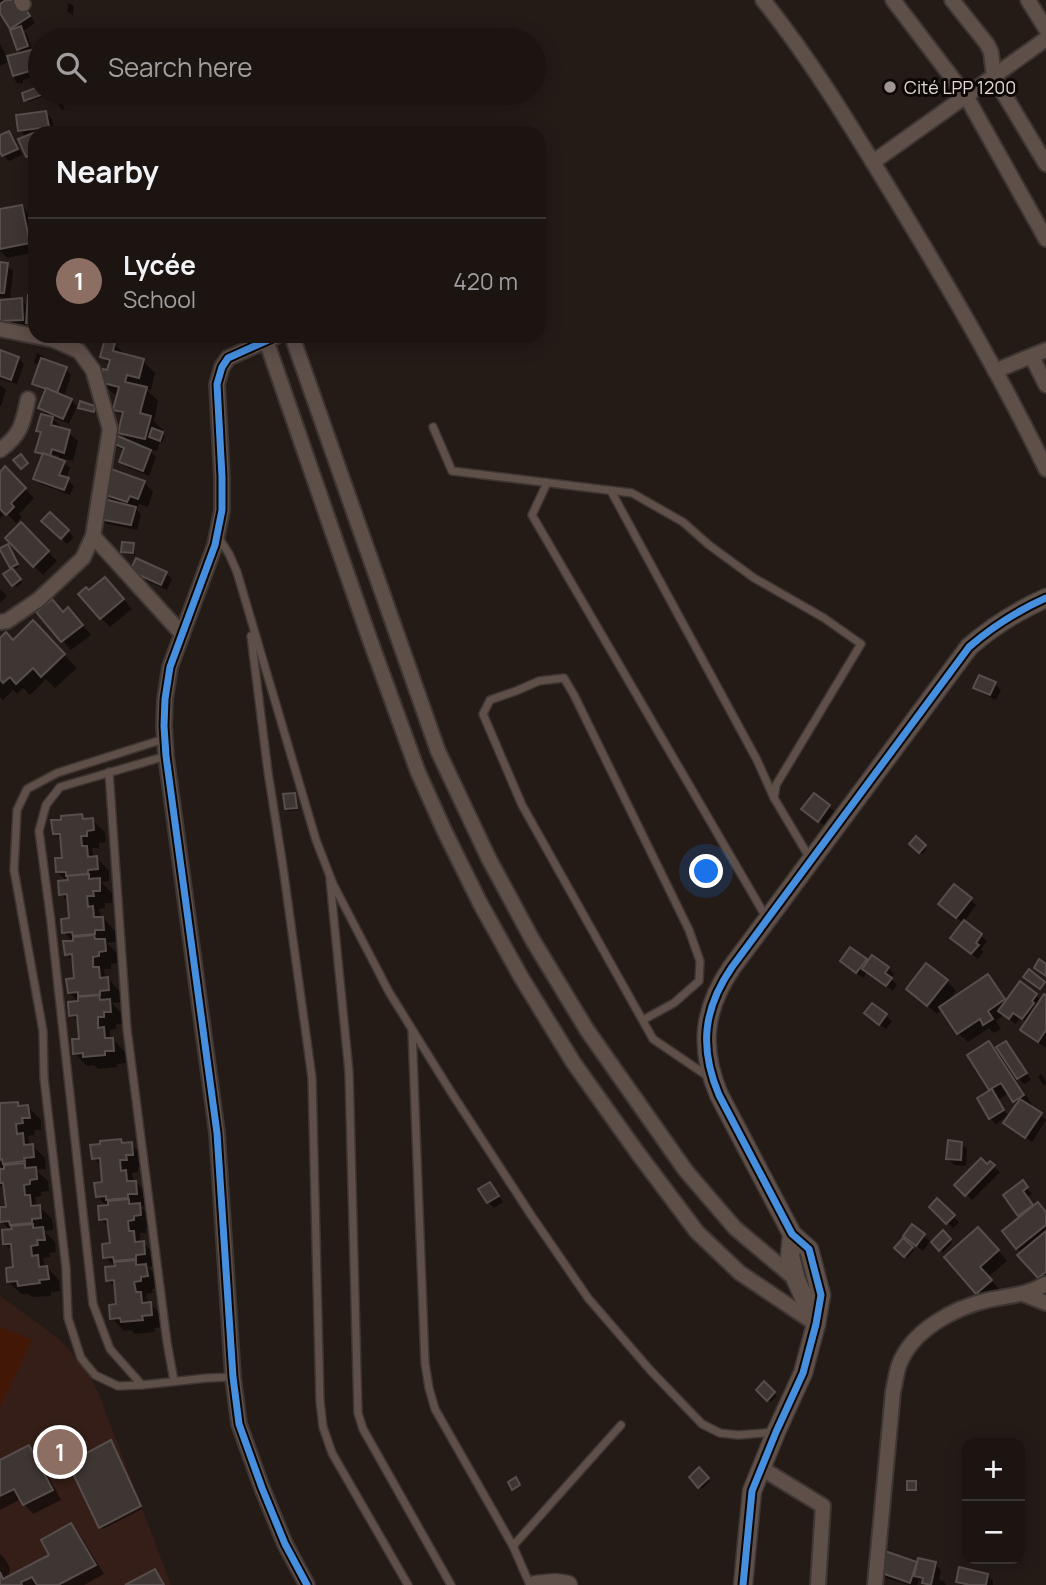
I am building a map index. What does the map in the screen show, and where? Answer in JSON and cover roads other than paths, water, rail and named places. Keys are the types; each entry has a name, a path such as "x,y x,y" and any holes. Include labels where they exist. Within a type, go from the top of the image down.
{"street":[{"path":"762,0 814,69 951,290 1046,469"},
{"path":"893,0 966,96 1046,239"},
{"path":"952,0 987,44 1003,93 1046,164"},
{"path":"1028,0 1046,29"},
{"path":"873,162 1046,39"},
{"path":"0,329 28,335"},
{"path":"0,622 7,621 38,600 82,558 93,536 110,429 93,370 79,351 59,343"},
{"path":"261,343 229,358 222,367 217,384 222,510 215,545 170,667 165,699 165,738 217,1133 233,1377 239,1424 285,1544 307,1585"},
{"path":"274,343 370,640 418,772 444,831 521,977 573,1062 697,1232 740,1273 816,1324"},
{"path":"294,343 438,751 489,859 520,916 587,1030 686,1171 735,1228 796,1280 821,1295"},
{"path":"995,371 1046,350"},
{"path":"1031,357 1046,385"},
{"path":"0,450 13,440 23,422 28,399"},
{"path":"93,536 182,634"},
{"path":"743,1585 751,1497 803,1373 821,1295 809,1249 792,1234 712,1080 706,1046 715,996 727,974 969,648 1004,619 1046,598"},
{"path":"792,1234 790,1256 796,1280 816,1324"},
{"path":"875,1585 893,1392 898,1366 911,1345 930,1326 959,1310 988,1300 1023,1294 1046,1284"},
{"path":"1023,1294 1046,1303"},
{"path":"761,1468 823,1506 818,1585"},
{"path":"533,1585 568,1585"}],"lane":[{"path":"433,427 452,471 632,494 683,522 754,578 824,618 861,644 776,785 774,798"},
{"path":"547,483 532,515 767,920"},
{"path":"611,491 757,760 774,798 811,860"},
{"path":"217,535 237,572 317,840 333,884 389,992 412,1029 523,1204 581,1288 651,1371 702,1424 720,1433 738,1435 776,1432"},
{"path":"247,608 312,1078 320,1401 323,1427 332,1453 408,1585"},
{"path":"643,1020 674,1003 699,981 700,961 689,930 574,695 564,678 538,681 490,700 483,714 522,805 653,1039 712,1080"},
{"path":"165,738 57,773 27,789 17,810 14,870 43,1031 44,1079 66,1268 68,1318 80,1358 95,1375 118,1386 233,1377"},
{"path":"142,1385 110,1349 93,1304 39,831 46,805 60,787 166,756"},
{"path":"109,772 127,1030 174,1381"},
{"path":"329,872 349,1072 358,1413 363,1429 451,1585"},
{"path":"412,1029 425,1349 429,1388 435,1409 533,1585"},
{"path":"513,1546 621,1425"}],"place":[{"name":"Cité LPP 1200","path":"890,87"},
{"name":"Lycée","path":"60,1452"}]}
